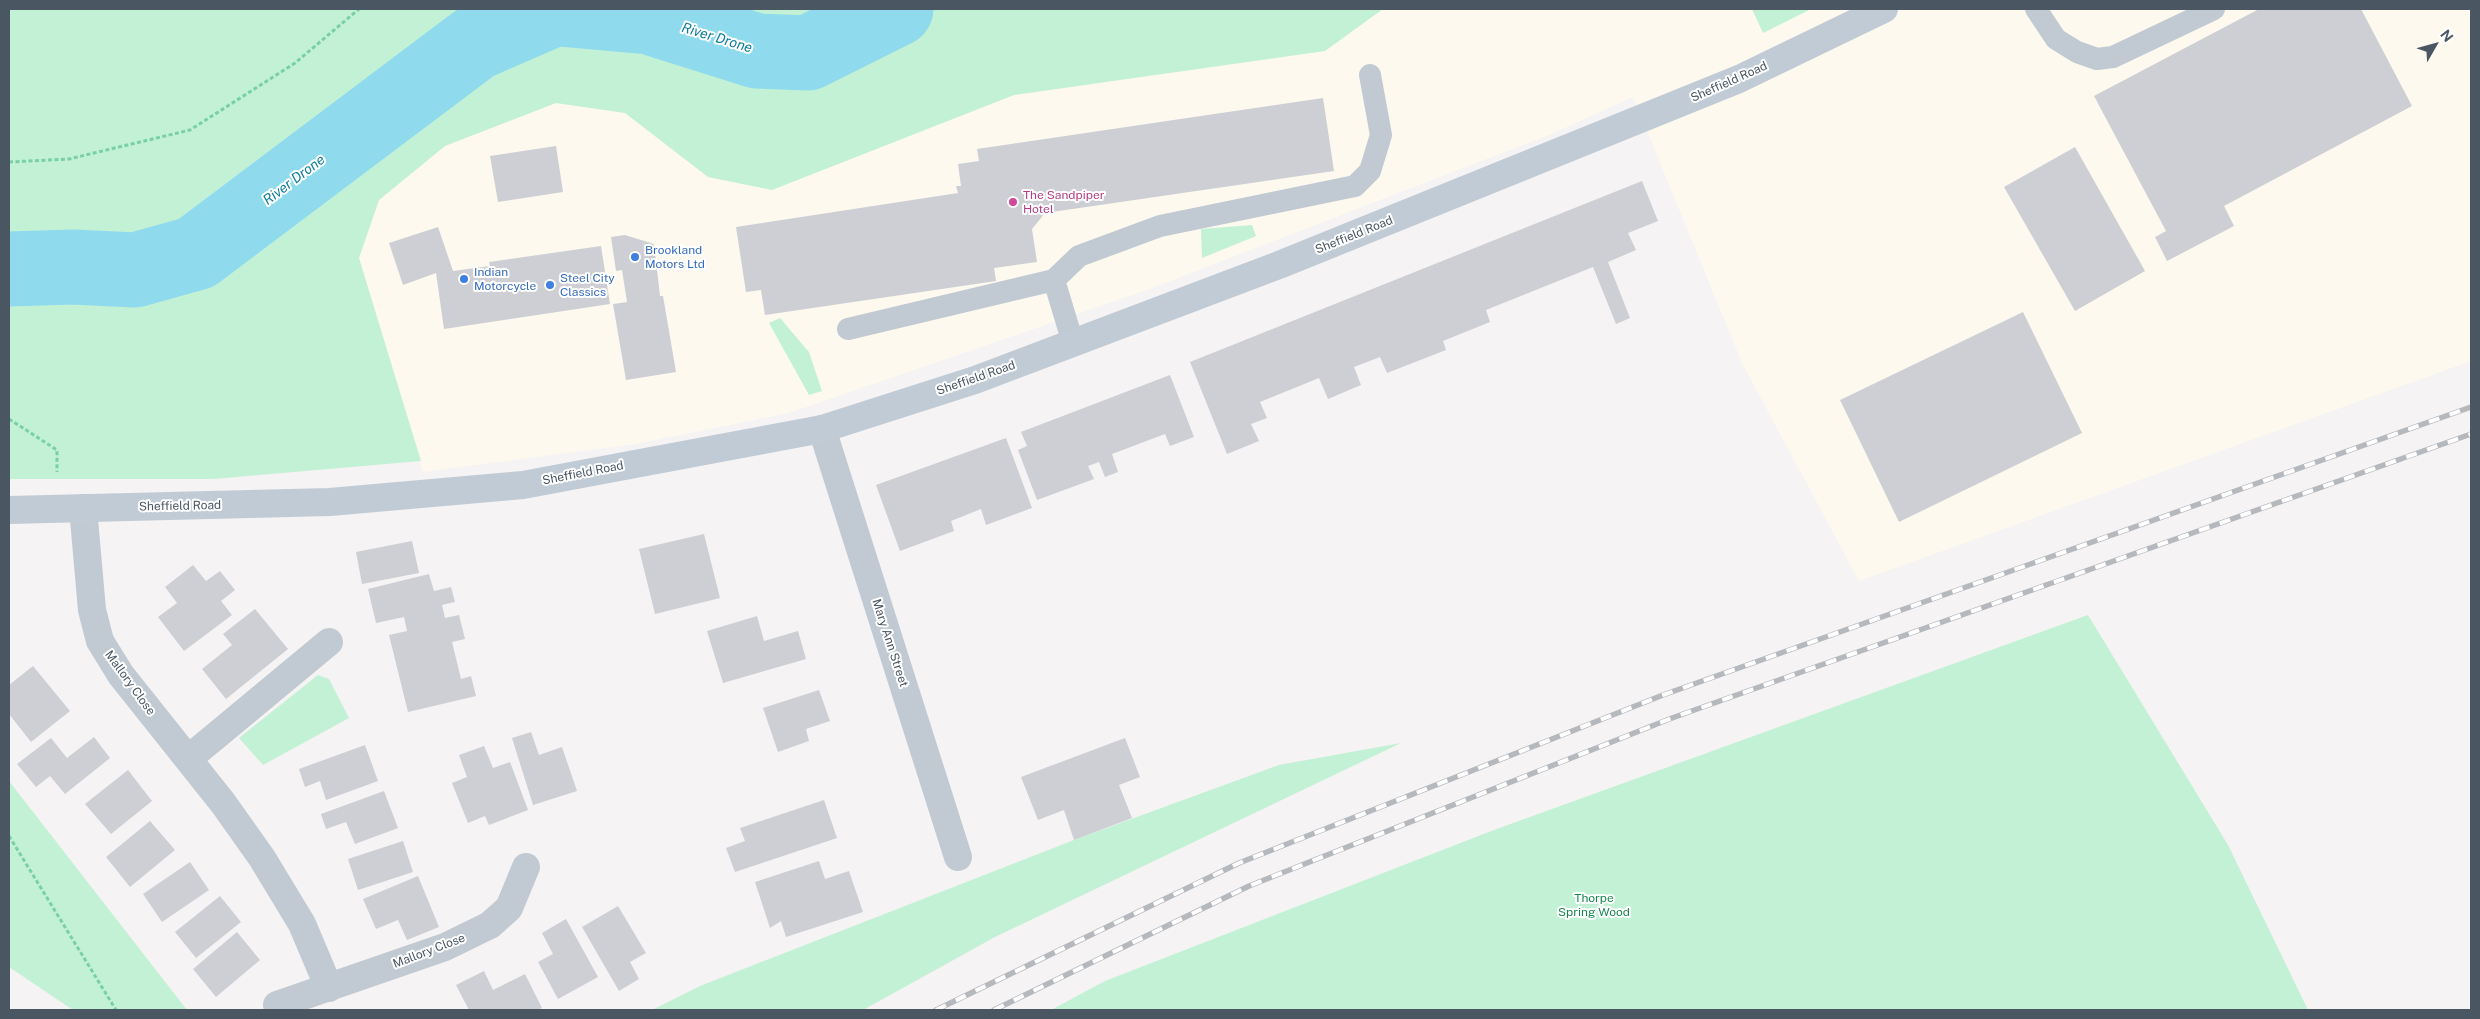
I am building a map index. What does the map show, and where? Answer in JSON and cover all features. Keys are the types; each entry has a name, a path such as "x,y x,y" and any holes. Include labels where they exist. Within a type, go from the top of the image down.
{"main road":[{"name":"Sheffield Road","path":"9,510 330,502 523,485 822,429 974,380 1279,266 1739,79 1884,9"}],"street":[{"name":"Mary Ann Street","path":"822,429 958,857"},
{"name":"Mallory Close","path":"71,508 100,641 121,675 188,759 262,858 302,924 329,988"},
{"path":"188,759 329,642"},
{"name":"Mallory Close","path":"277,1005 445,947 490,924 509,908 526,867"}],"lane":[{"path":"2036,9 2056,39 2077,52 2096,59 2113,57 2214,9"},
{"path":"848,329 1054,280 1079,256 1160,226 1355,186 1370,171 1381,135 1370,75"},
{"path":"1054,280 1073,343"}],"path":[{"path":"9,162 69,159 190,130 295,63 359,9"},
{"path":"9,420 57,450 71,508"},
{"path":"9,836 116,1010"}],"shaded area":[{"path":"1383,9 1752,9 1763,33 1811,9 2471,9 2471,361 1859,581 1742,363 1633,97 1554,133 1147,290 789,413 636,444 423,472 359,258 379,200 445,146 556,103 625,113 708,177 772,190 1014,95 1325,51"}],"green space":[{"path":"9,9 1383,9 1325,51 1014,95 772,190 708,177 625,113 556,103 445,146 379,200 359,258 421,461 213,479 9,479"},
{"path":"1752,9 1811,9 1763,33"},
{"path":"1252,225 1256,236 1202,258 1201,229"},
{"path":"780,318 809,352 822,391 809,395 769,323"},
{"name":"Thorpe Spring Wood","path":"2088,615 2228,845 2308,1010 1051,1010 1105,981 1494,830"},
{"path":"318,675 329,679 349,718 263,765 239,738"},
{"path":"1401,743 995,937 863,1010 652,1010 700,986 1074,840 1279,765"},
{"path":"9,781 187,1010 73,1010 9,967"}],"building":[{"path":"2259,9 2361,9 2412,106 2224,206 2234,226 2167,261 2155,237 2166,231 2094,96"},
{"name":"The Sandpiper Hotel","path":"1323,98 1334,171 1045,213 1032,229 1037,262 994,268 996,281 765,315 761,290 746,292 736,227 958,193 956,186 961,186 958,164 979,161 977,149"},
{"path":"556,146 563,192 498,202 490,156"},
{"path":"2075,147 2145,271 2075,311 2004,187"},
{"path":"1642,181 1658,221 1628,233 1636,250 1608,262 1630,318 1616,324 1593,267 1486,310 1490,322 1443,341 1446,350 1387,373 1380,357 1354,367 1361,385 1328,399 1319,378 1260,402 1267,418 1251,424 1259,441 1227,454 1190,362"},
{"path":"438,227 453,271 490,266 489,262 601,246 610,304 444,329 436,273 403,285 389,243"},
{"path":"625,235 654,244 660,296 663,296 676,372 626,380 613,304 627,302 622,270 616,271 611,237"},
{"path":"2023,312 2082,433 1899,522 1840,400"},
{"path":"1170,375 1194,437 1170,446 1165,434 1112,454 1118,472 1105,477 1099,462 1088,466 1094,479 1037,500 1018,450 1027,446 1021,432"},
{"path":"1006,438 1032,508 986,525 981,509 951,521 954,531 900,551 876,485"},
{"path":"704,534 720,598 655,614 639,549"},
{"path":"412,541 419,573 362,584 356,552"},
{"path":"193,565 206,581 220,571 235,590 221,601 232,615 184,651 158,617 177,603 165,587"},
{"path":"429,574 434,591 451,587 455,602 442,605 445,618 459,615 465,639 452,642 461,679 471,676 476,696 408,712 389,635 407,631 404,617 376,623 368,589"},
{"path":"255,609 288,649 226,699 202,669 232,645 223,634"},
{"path":"757,616 764,641 798,631 806,659 723,683 707,631"},
{"path":"33,666 70,711 31,742 9,714 9,685"},
{"path":"819,690 830,721 806,729 809,741 778,752 763,708"},
{"path":"531,732 539,755 562,747 577,791 533,805 512,738"},
{"path":"94,737 110,758 65,794 50,776 36,787 17,764 51,738 67,758"},
{"path":"1125,738 1140,777 1119,785 1132,818 1074,840 1064,810 1038,820 1021,777"},
{"path":"365,745 378,781 326,800 320,781 305,787 299,769"},
{"path":"484,746 493,768 510,762 528,810 489,825 485,816 468,823 452,783 467,777 459,755"},
{"path":"128,770 152,801 111,834 85,804"},
{"path":"384,791 398,828 355,844 346,822 326,829 321,814"},
{"path":"824,800 837,838 735,872 726,848 745,841 740,828"},
{"path":"150,821 175,850 130,887 106,857"},
{"path":"403,841 413,872 358,890 348,859"},
{"path":"819,861 825,879 849,871 863,912 786,937 781,921 770,928 755,882"},
{"path":"190,862 209,890 162,922 143,894"},
{"path":"418,876 439,927 407,940 398,920 376,929 363,899"},
{"path":"220,896 241,922 196,958 175,932"},
{"path":"618,906 646,953 630,962 639,979 619,991 582,927"},
{"path":"566,919 598,977 558,999 538,962 553,954 542,933"},
{"path":"237,932 260,960 216,997 193,969"},
{"path":"484,971 493,990 525,974 542,1008 538,1010 469,1010 456,985"}],"waterway":[{"name":"River Drone","path":"9,269 73,267 135,270 196,253 475,43 553,9"},
{"name":"River Drone","path":"559,9 649,17 757,51 808,53 896,9"}],"railway":[{"path":"936,1010 1239,863 1663,695 2471,407"},
{"path":"994,1010 1249,886 1672,718 2471,434"}],"place":[{"name":"The Sandpiper Hotel","path":"1013,202"},
{"name":"Brookland Motors Ltd","path":"635,257"},
{"name":"Indian Motorcycle","path":"464,279"},
{"name":"Steel City Classics","path":"550,285"}]}
